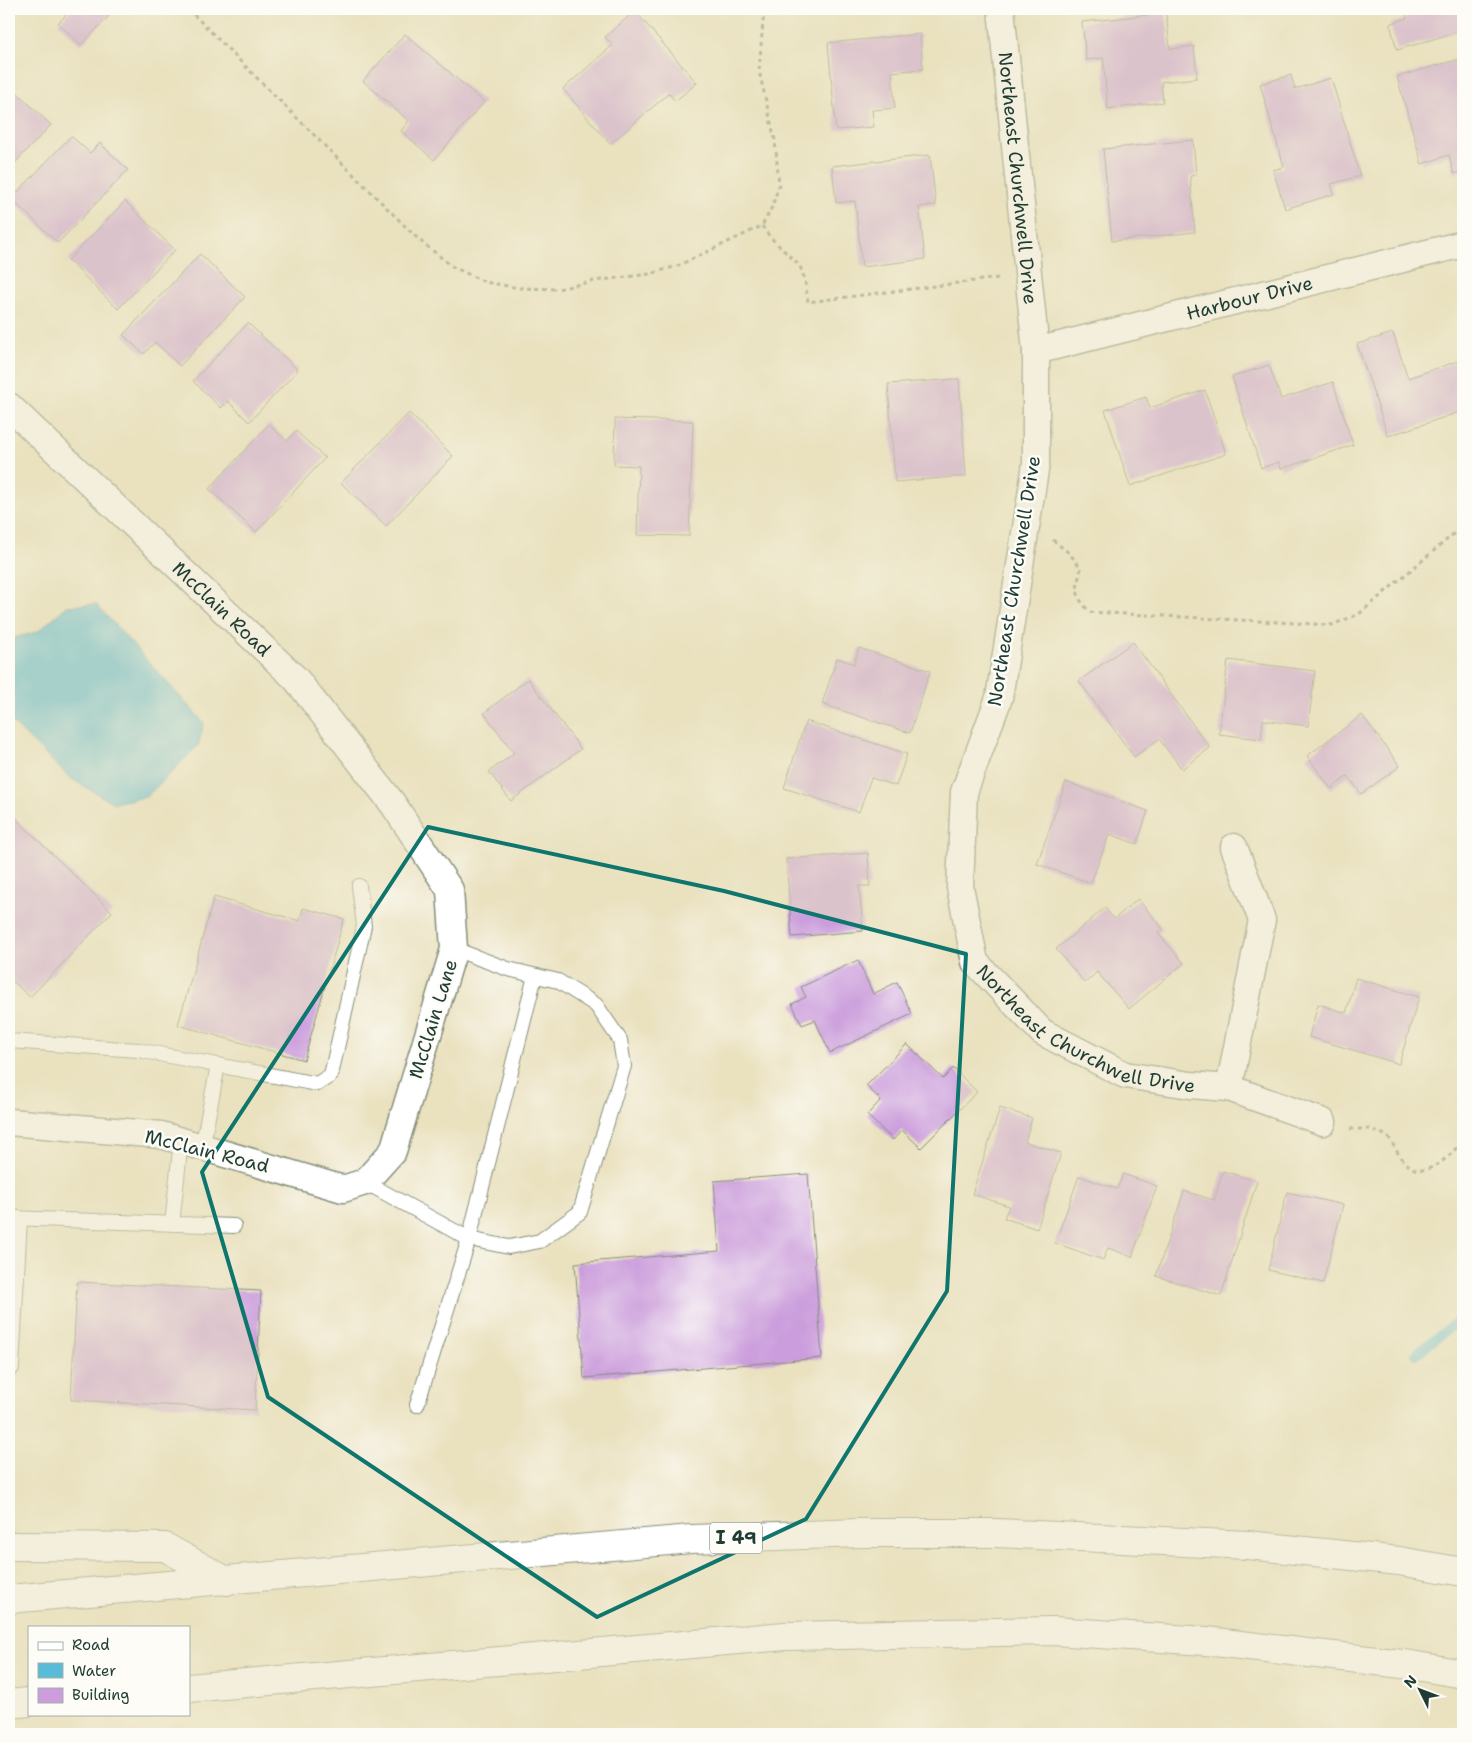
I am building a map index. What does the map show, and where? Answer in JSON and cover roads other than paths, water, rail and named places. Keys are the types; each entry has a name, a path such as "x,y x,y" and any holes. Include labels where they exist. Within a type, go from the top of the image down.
{"highway":[{"name":"I 49","path":"9,1599 690,1539 860,1533 996,1533 1248,1545 1399,1561 1463,1572"},
{"path":"9,1546 165,1547 226,1580"},
{"path":"190,1688 785,1636 1053,1631 1206,1641 1412,1665 1463,1674"},
{"path":"9,1704 28,1702"}],"street":[{"name":"Northeast Churchwell Drive","path":"1001,9 1036,351 1036,464 999,698 964,792 960,887 975,962 1042,1032 1125,1075 1190,1085 1229,1088 1324,1122"},
{"name":"Harbour Drive","path":"1036,351 1463,244"},
{"name":"McClain Road","path":"9,406 296,679 393,804 411,831"},
{"name":"McClain Lane","path":"354,1185 393,1151 454,949 450,890 411,831"},
{"path":"1229,1088 1262,920 1234,847"},
{"name":"McClain Road","path":"9,1122 161,1135 354,1185"}],"lane":[{"path":"9,1041 138,1050 317,1084 331,1075 364,926 359,886"},
{"path":"354,1185 469,1239 509,1247 540,1241 580,1212 624,1066 620,1040 596,1005 558,981 508,969 454,949"},
{"path":"417,1405 469,1239 535,976"},
{"path":"172,1224 191,1144 218,1066"},
{"path":"12,1368 14,1218 234,1226"}],"water":[{"path":"96,604 204,723 198,746 146,797 113,803 70,778 9,719 9,639 37,632 67,606"}],"waterway":[{"path":"1416,1354 1463,1317"}]}
